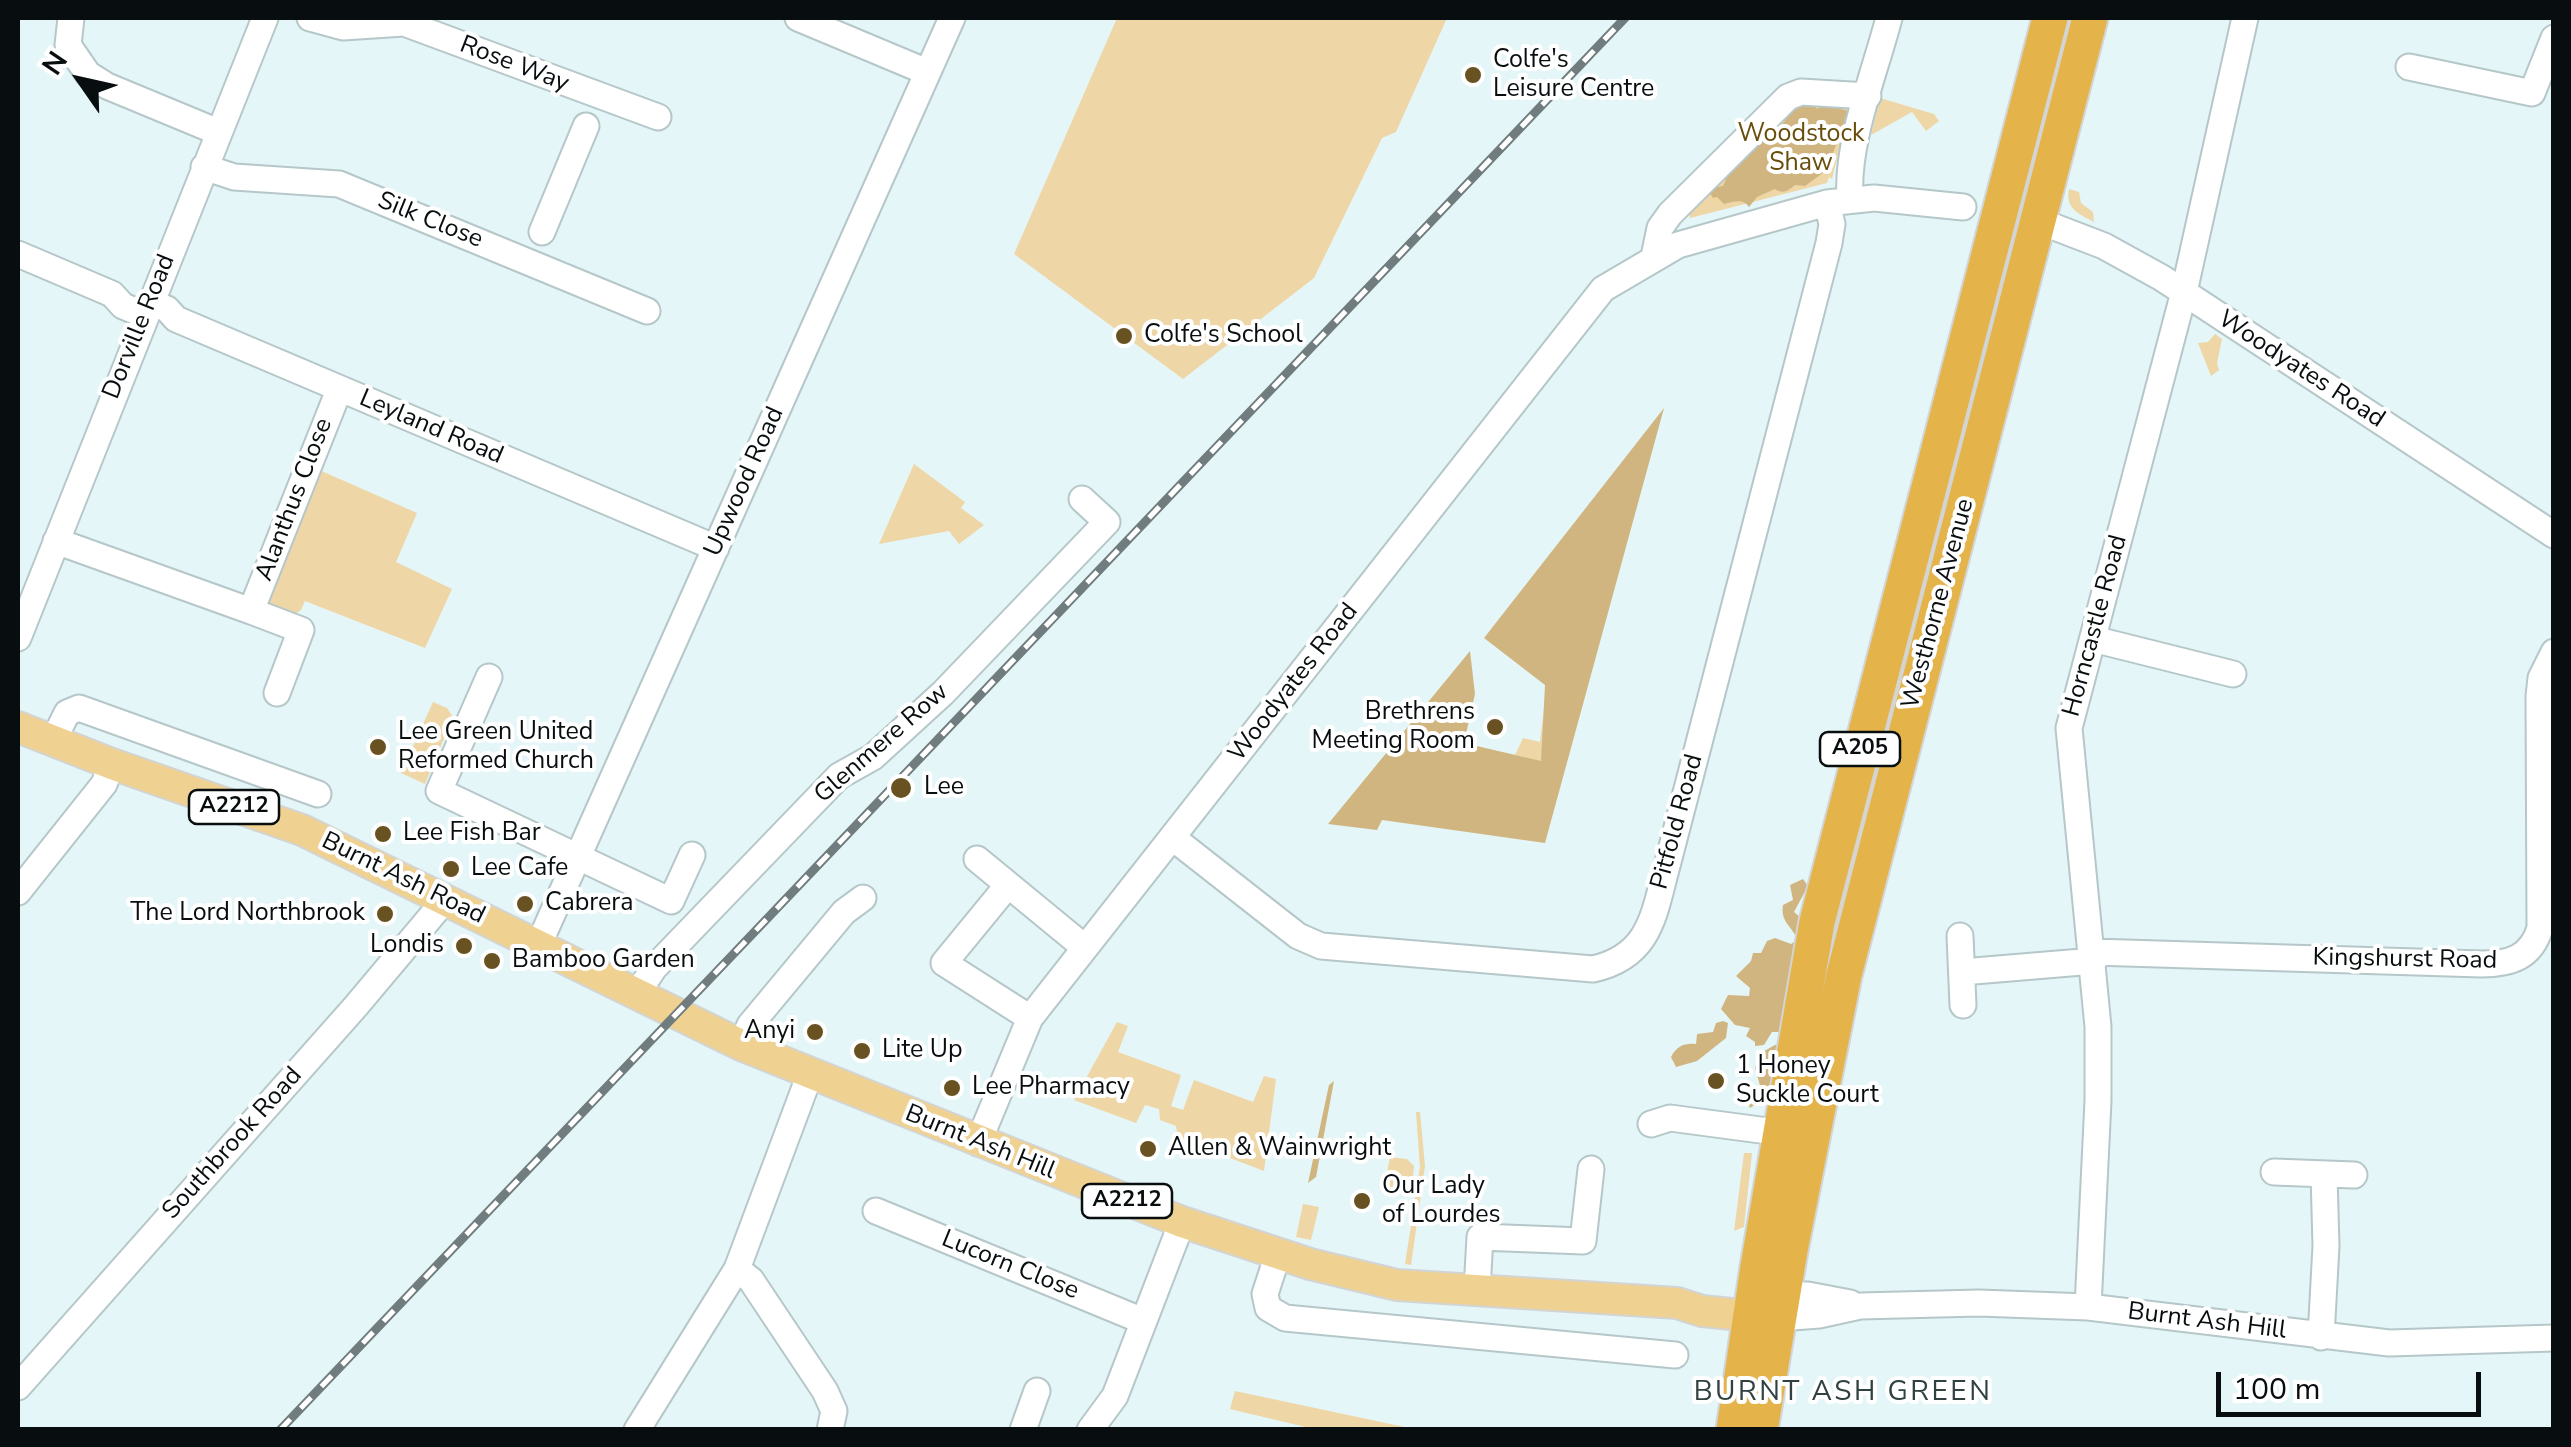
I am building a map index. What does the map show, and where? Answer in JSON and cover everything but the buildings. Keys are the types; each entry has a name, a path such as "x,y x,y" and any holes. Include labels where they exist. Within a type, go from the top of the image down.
{"highway":[{"name":"Westhorne Avenue","path":"1760,1430 1782,1133 1821,905 2050,18"},
{"name":"Westhorne Avenue","path":"1734,1430 1844,975 2090,18"}],"main road":[{"name":"Burnt Ash Road","path":"18,727 302,830 741,1045"},
{"name":"Burnt Ash Hill","path":"741,1045 1182,1222 1278,1254 1397,1285 1677,1303 1709,1297 1767,1306"}],"street":[{"path":"71,18 68,45 88,74 107,86 218,132"},
{"name":"Dorville Road","path":"18,638 265,18"},
{"name":"Rose Way","path":"310,18 342,27 404,23 658,117"},
{"path":"798,18 927,72"},
{"name":"Upwood Road","path":"538,946 952,18"},
{"name":"Pitfold Road","path":"1173,838 1298,936 1321,946 1593,969 1630,955 1647,933 1668,862 1832,224 1890,18"},
{"name":"Horncastle Road","path":"2088,1308 2098,1101 2093,956 2069,744 2073,711 2184,292 2246,18"},
{"path":"2408,67 2542,96 2554,38"},
{"path":"1654,257 1660,228 1670,214 1784,101 1800,92 1868,96"},
{"name":"Rose Way","path":"542,232 586,126"},
{"name":"Silk Close","path":"204,167 234,178 339,184 647,311"},
{"name":"Woodyates Road","path":"978,1143 1030,1018 1602,289 1654,257 1710,234 1839,201 1886,198 1963,207"},
{"name":"Woodyates Road","path":"2040,221 2116,252 2184,292 2554,535"},
{"name":"Leyland Road","path":"18,254 112,294 123,306 167,309 176,319 338,390 716,548"},
{"name":"Alanthus Close","path":"252,611 338,390"},
{"name":"Glenmere Row","path":"636,995 654,968 839,776 873,757 943,693 1108,522 1082,499"},
{"name":"Alanthus Close","path":"56,541 252,611 305,620 277,693"},
{"path":"2094,639 2233,674"},
{"name":"Kingshurst Road","path":"1962,972 2093,956 2481,964 2508,962 2523,956 2534,944 2540,928 2539,696 2541,678 2554,652"},
{"path":"489,678 439,791 671,902 692,855"},
{"name":"Burnt Ash Road","path":"53,741 67,712 79,708 318,794"},
{"path":"18,892 104,784 112,764"},
{"path":"269,820 283,780"},
{"path":"977,859 1084,947"},
{"path":"1008,885 944,963 1030,1018"},
{"path":"741,1045 750,1025 844,912 863,898"},
{"name":"Southbrook Road","path":"21,1378 384,974 445,900"},
{"path":"1960,936 1963,1004"},
{"path":"637,1430 737,1269 810,1074"},
{"path":"1651,1124 1670,1118 1782,1133"},
{"path":"1477,1290 1480,1237 1584,1241 1591,1169"},
{"path":"2274,1172 2354,1175"},
{"path":"2322,1337 2324,1174"},
{"name":"Lucorn Close","path":"876,1211 1144,1321"},
{"path":"1090,1430 1115,1396 1182,1222"},
{"path":"1278,1254 1265,1294 1268,1308 1285,1318 1675,1355"},
{"path":"737,1269 752,1280 825,1391 834,1411 830,1430"},
{"name":"Burnt Ash Hill","path":"1767,1306 1830,1313 1860,1306 1979,1303 2088,1308 2390,1343 2554,1338"},
{"path":"1028,1428 1037,1391"}],"green space":[{"path":"1117,18 1447,18 1396,132 1382,138 1314,278 1183,379 1014,254"},
{"path":"2060,18 2078,18 2021,242 2006,240"},
{"path":"1880,98 1934,114 1939,121 1926,131 1912,112 1871,135"},
{"name":"Woodstock Shaw","path":"1798,101 1849,110 1832,179 1690,218 1689,213"},
{"name":"Woodstock Shaw","path":"1798,103 1816,103 1816,109 1826,105 1848,111 1827,170 1805,186 1795,185 1783,192 1775,189 1757,197 1749,207 1741,202 1724,204 1713,198 1713,188 1723,186 1730,170 1747,157 1770,127 1777,128 1799,108"},
{"path":"2069,189 2079,192 2081,203 2093,212 2094,222 2071,206"},
{"path":"2003,250 2019,250 1801,1082 1827,936"},
{"path":"2215,334 2222,339 2219,370 2211,376 2198,343 2208,342"},
{"path":"1664,408 1545,843 1382,820 1377,830 1328,824 1470,651 1475,694 1464,743 1541,761 1545,685 1484,638"},
{"path":"914,464 965,502 961,508 984,525 959,544 949,531 879,544"},
{"path":"317,469 417,513 396,562 452,589 425,648 305,601 291,617 265,604"},
{"path":"433,702 447,708 453,717 425,784 401,773"},
{"path":"1544,708 1542,762 1515,755 1523,738 1540,742"},
{"path":"1803,879 1808,886 1794,912 1800,917 1806,915 1782,1032 1772,1032 1764,1045 1755,1046 1746,1036 1750,1028 1735,1025 1721,1009 1728,995 1749,996 1750,988 1736,976 1751,961 1753,953 1761,953 1767,941 1775,938 1791,944 1797,940 1783,916 1783,905 1793,900 1790,885"},
{"path":"1117,1022 1128,1026 1118,1052 1181,1075 1171,1106 1183,1110 1194,1080 1253,1102 1264,1076 1276,1079 1264,1171 1178,1138 1176,1126 1160,1120 1159,1109 1145,1105 1136,1123 1074,1100"},
{"path":"1716,1023 1728,1023 1726,1038 1697,1061 1676,1067 1671,1057 1676,1050 1696,1044 1697,1034 1713,1032"},
{"path":"1781,1045 1775,1097 1767,1096 1750,1108 1748,1102 1761,1089 1755,1068 1759,1054"},
{"path":"1334,1081 1316,1177 1308,1183 1329,1085"},
{"path":"1416,1112 1420,1112 1425,1166 1411,1265 1405,1264 1420,1167"},
{"path":"1744,1153 1752,1153 1744,1227 1734,1231"},
{"path":"1390,1157 1407,1159 1414,1166 1411,1193 1384,1188"},
{"path":"1303,1204 1319,1207 1311,1240 1296,1237"},
{"path":"1235,1391 1414,1429 1314,1429 1230,1409"}],"railway":[{"path":"280,1430 1625,18"}],"place":[{"name":"Colfe's Leisure Centre","path":"1473,75"},
{"name":"Colfe's School","path":"1124,336"},
{"name":"Brethrens Meeting Room","path":"1495,727"},
{"name":"Lee Green United Reformed Church","path":"378,747"},
{"name":"Lee","path":"901,788"},
{"name":"Lee Fish Bar","path":"383,834"},
{"name":"Lee Cafe","path":"451,869"},
{"name":"Cabrera","path":"525,904"},
{"name":"The Lord Northbrook","path":"385,914"},
{"name":"Londis","path":"464,946"},
{"name":"Bamboo Garden","path":"492,961"},
{"name":"Anyi","path":"815,1032"},
{"name":"Lite Up","path":"862,1051"},
{"name":"1 Honey Suckle Court","path":"1716,1081"},
{"name":"Lee Pharmacy","path":"952,1088"},
{"name":"Allen & Wainwright","path":"1148,1149"},
{"name":"Our Lady of Lourdes","path":"1362,1201"}],"district":[{"name":"BURNT ASH GREEN","path":"1843,1393"}]}
